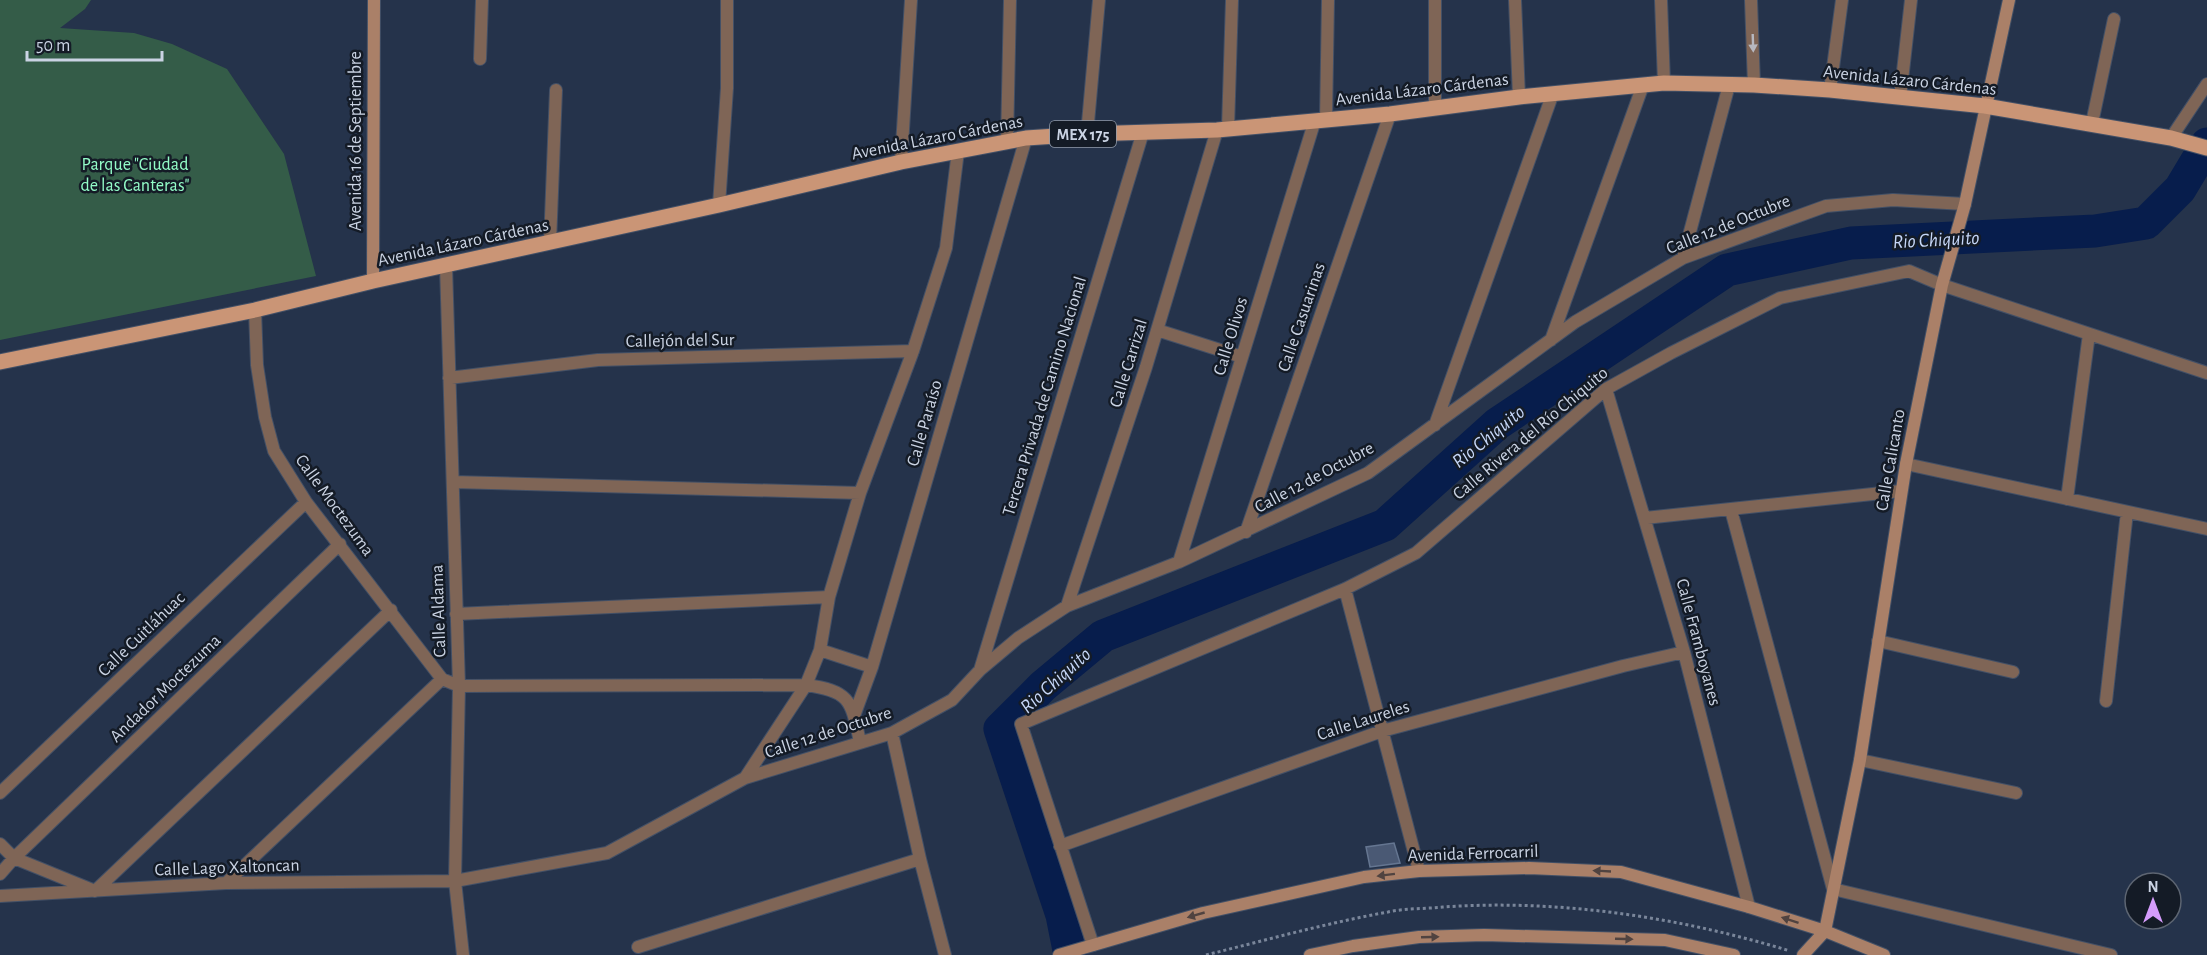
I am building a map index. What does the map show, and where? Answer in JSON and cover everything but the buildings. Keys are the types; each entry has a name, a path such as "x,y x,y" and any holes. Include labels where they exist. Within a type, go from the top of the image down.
{"main road":[{"name":"Avenida Lázaro Cárdenas","path":"0,362 255,310 373,281 719,205 901,162 1026,138 1223,129 1390,114 1553,93 1664,83 1830,90 1985,106 2092,123 2177,140"},
{"name":"MEX 175","path":"2177,140 2207,148"}],"street":[{"name":"Avenida 16 de Septiembre","path":"373,281 374,0"},
{"path":"480,59 482,0"},
{"path":"719,205 727,88 727,0"},
{"path":"901,162 911,0"},
{"path":"1007,142 1010,0"},
{"path":"1087,134 1099,0"},
{"name":"Calle Carrizal","path":"1067,606 1223,129 1232,0"},
{"name":"Calle Olivos","path":"1179,562 1242,357 1320,120 1328,0"},
{"path":"1435,0 1435,108"},
{"path":"1515,0 1519,97"},
{"path":"1661,0 1664,83"},
{"path":"1752,0 1754,85"},
{"path":"1830,90 1842,0"},
{"path":"1900,98 1911,0"},
{"name":"Calle Calicanto","path":"1825,931 1860,760 1906,464 1942,285 1965,204 2009,0"},
{"path":"2092,123 2114,19"},
{"path":"1683,258 1729,84"},
{"path":"2177,140 2207,84"},
{"path":"1551,340 1643,85"},
{"path":"550,243 556,90"},
{"path":"1435,425 1553,93"},
{"name":"Calle Casuarinas","path":"1246,532 1390,114"},
{"name":"Tercera Privada de Camino Nacional","path":"981,670 1143,132"},
{"name":"Calle Paraíso","path":"854,716 872,667 1026,138"},
{"name":"Calle 12 de Octubre","path":"745,778 806,685 820,650 829,597 860,493 913,351 946,249 958,151"},
{"name":"Calle 12 de Octubre","path":"455,881 607,853 745,778 892,733 952,700 981,670 1018,638 1067,606 1179,562 1368,473 1575,322 1683,258 1826,206 1893,200 1965,204"},
{"name":"Calle Aldama","path":"446,266 459,686 455,881 463,955"},
{"name":"Calle Rivera del Río Chiquito","path":"1060,846 1021,724 1345,589 1416,553 1606,389 1780,298 1909,271 1942,285 2207,373"},
{"name":"Calle Moctezuma","path":"255,310 256,365 274,451 306,502 442,679"},
{"path":"1157,330 1242,357"},
{"path":"2067,499 2089,334"},
{"name":"Callejón del Sur","path":"449,378 598,360 913,351"},
{"name":"Calle Framboyanes","path":"1606,389 1684,652 1749,907"},
{"path":"1906,464 2207,529"},
{"path":"453,482 860,493"},
{"path":"1645,518 1901,491"},
{"name":"Calle Cuitláhuac","path":"0,793 306,502"},
{"path":"1731,510 1833,889 2110,955"},
{"path":"2106,701 2127,512"},
{"name":"Andador Moctezuma","path":"14,858 340,544"},
{"path":"1345,589 1419,871"},
{"path":"456,614 829,597"},
{"path":"0,844 14,858 95,891 391,610"},
{"path":"1878,640 2013,672"},
{"path":"820,650 872,667"},
{"name":"Calle Laureles","path":"1060,846 1382,731 1684,652"},
{"path":"226,883 442,679 459,686 806,685 826,687 839,692 848,701 860,742"},
{"path":"892,733 920,859 945,955"},
{"path":"1860,760 2016,793"},
{"path":"1060,846 1088,947"},
{"path":"0,874 14,858"},
{"path":"638,947 702,925 920,859"},
{"name":"Avenida Ferrocarril","path":"1059,955 1203,913 1364,877 1419,871 1529,868 1621,872 1749,907 1825,931 1884,955"},
{"name":"Calle Lago Xaltoncan","path":"0,896 226,883 455,881"},
{"path":"1803,955 1825,931"},
{"path":"1310,955 1353,946 1419,937 1484,935 1665,940 1734,955"}],"green space":[{"name":"Parque \"Ciudad de las Canteras\"","path":"0,0 91,0 85,9 60,28 134,33 172,44 227,69 284,154 316,276 0,340"}],"waterway":[{"name":"Rio Chiquito","path":"1070,955 1062,915 1000,729 1043,686 1103,636 1385,525 1497,424 1727,270 1851,243 2095,231 2146,223 2180,189 2207,144"}]}
